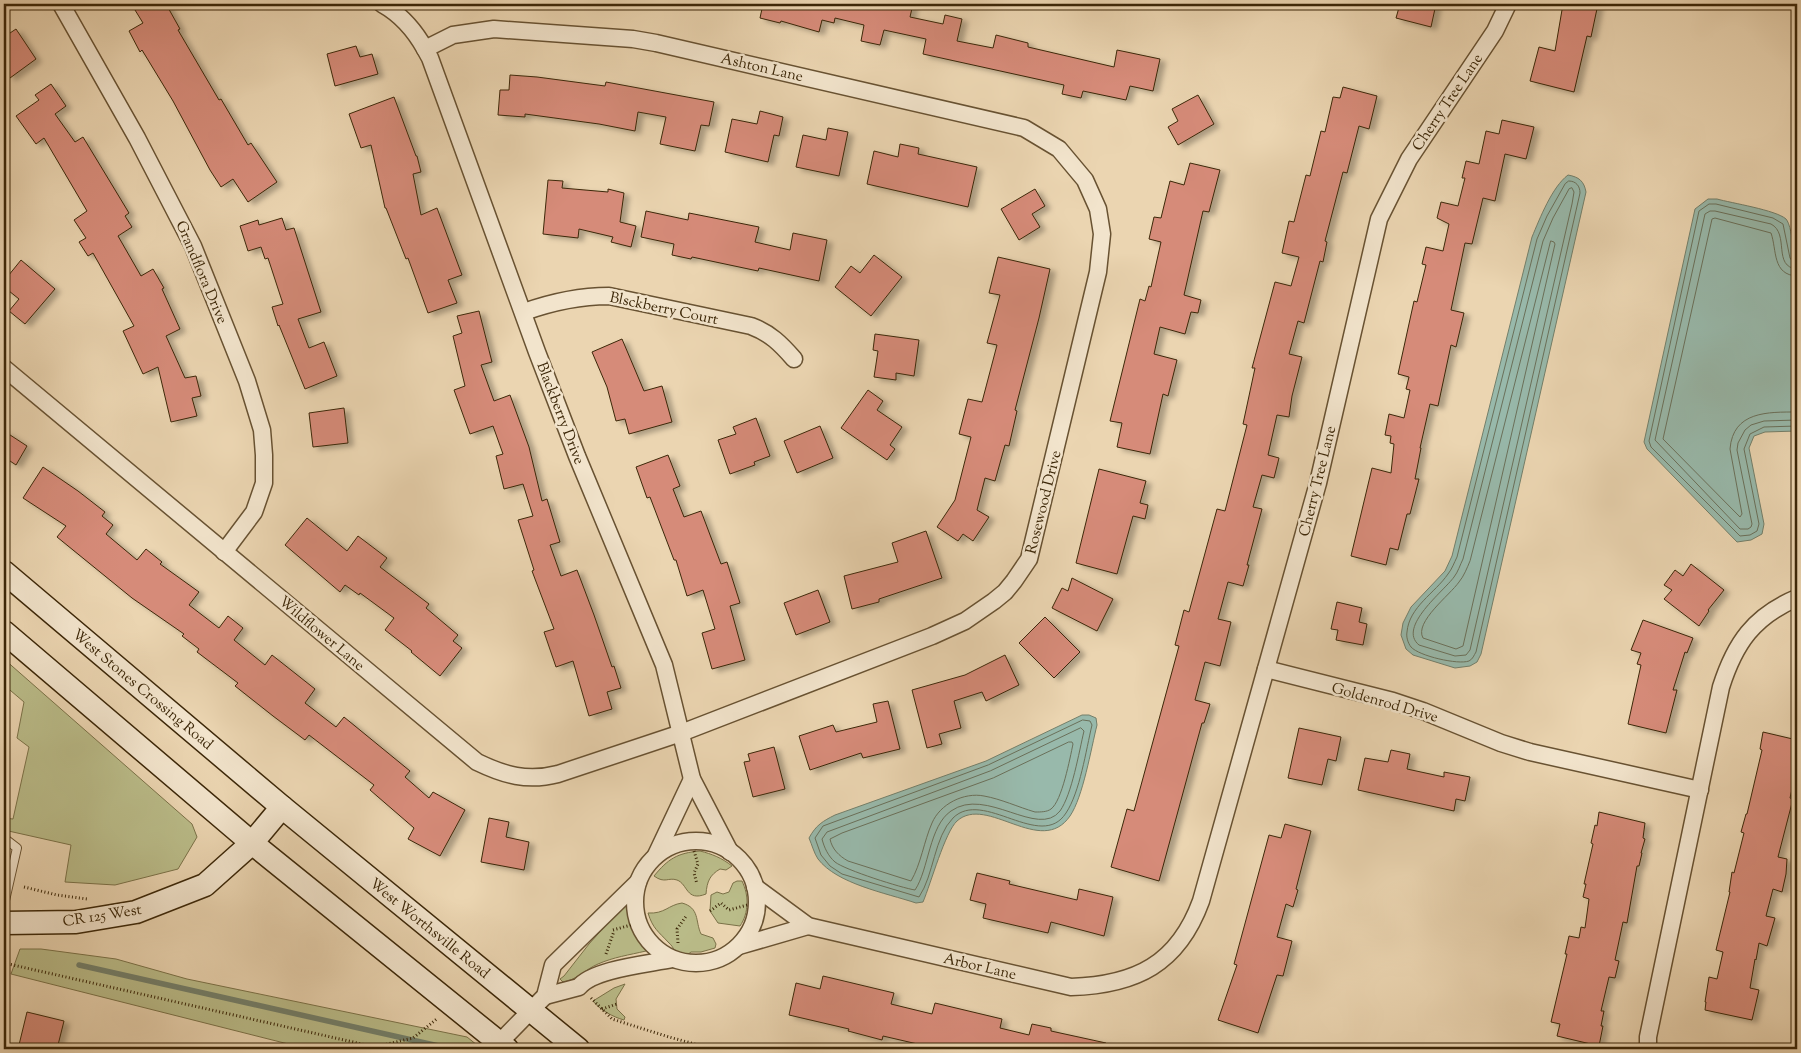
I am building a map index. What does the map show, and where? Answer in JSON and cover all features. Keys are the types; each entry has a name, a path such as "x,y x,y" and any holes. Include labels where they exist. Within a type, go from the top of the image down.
{"main road":[{"name":"West Stones Crossing Road","path":"4,572 282,806"},
{"path":"4,632 252,843 503,1046"},
{"name":"CR 125 West","path":"4,923 76,922 136,912 204,885 252,843 282,806"},
{"name":"West Worthsville Road","path":"282,806 538,1003 578,1049"}],"street":[{"name":"Grandflora Drive","path":"61,4 137,138 193,246 247,381 262,430 264,483 254,512 224,552"},
{"path":"382,4 402,18 420,39 425,48"},
{"name":"Cherry Tree Lane","path":"1150,966 1174,950 1195,917 1201,900 1318,483 1379,219 1408,160 1495,31 1508,4"},
{"name":"Ashton Lane","path":"425,48 453,35 494,29 633,39 676,47 1024,128 1059,149 1076,168 1098,209 1102,234"},
{"name":"Blackberry Drive","path":"425,48 577,456 664,666 692,778 730,852"},
{"name":"Rosewood Drive","path":"681,734 965,621 1000,596 1014,581 1029,559 1098,272 1102,234"},
{"name":"Blsckberry Court","path":"524,312 551,302 591,296 609,296 751,326 764,331 778,341 794,359"},
{"name":"Wildflower Lane","path":"4,368 476,762 514,777 545,777 681,734"},
{"path":"1648,1049 1648,1037 1721,687 1728,665 1742,640 1762,618 1797,598"},
{"name":"Goldenrod Drive","path":"1266,669 1393,701 1424,711 1501,743 1530,752 1700,790"},
{"name":"Blackberry Drive","path":"656,856 692,778"},
{"name":"Blackberry Drive","path":"691,841 711,843 730,852 741,861 750,873 756,895 757,908 751,928 739,946 724,957 708,963 689,964 656,950 644,936 638,923 634,900 638,882 645,867 656,856 672,845 691,841"},
{"name":"Blackberry Drive","path":"538,1003 553,965 638,882"},
{"name":"Arbor Lane","path":"756,895 808,926 1071,987 1122,981 1150,966"},
{"name":"Arbor Lane","path":"739,946 808,926"},
{"name":"Blackberry Drive","path":"538,1003 579,987 602,972 676,960"},
{"path":"503,1046 538,1003"}],"lane":[{"path":"4,838 17,848 4,905"}],"path":[{"path":"691,841 698,864 694,873 697,884"},
{"path":"24,887 88,899"},
{"path":"710,911 721,903 729,910 756,895"},
{"path":"676,960 677,929 687,914"},
{"path":"614,931 638,923"},
{"path":"610,928 614,931"},
{"path":"608,960 606,955 614,931"},
{"path":"4,963 375,1047 413,1038 440,1016"},
{"path":"590,998 612,1019 713,1049"},
{"path":"602,1009 617,1004"}],"green space":[{"path":"4,659 192,824 197,837 178,869 115,885 65,882 71,845 4,830 4,818 13,819 29,747 17,738 24,702 4,685"},
{"path":"700,851 709,853 732,866 726,870 720,869 711,876 706,894 695,896 688,892 681,882 677,880 661,880 654,876 664,865 679,855"},
{"path":"742,881 747,898 743,921 740,926 718,923 710,911 711,895 717,892 723,894 729,892 733,883"},
{"path":"682,903 692,908 701,934 713,938 716,944 715,948 701,952 691,952 679,961 672,947 654,926 648,913 663,911"},
{"path":"624,905 627,905 628,914 638,923 636,937 646,951 604,962 563,982 560,979"},
{"path":"20,949 41,949 116,959 187,979 467,1037 482,1049 308,1049 11,974"},
{"path":"625,984 616,999 617,1009 625,1017 624,1020 607,1013 593,1001 614,988"}],"water":[{"path":"1568,175 1580,180 1586,192 1481,654 1477,662 1470,666 1455,668 1413,655 1406,649 1401,635 1403,623 1411,607 1445,571 1452,556 1532,237 1552,195 1562,180"},
{"path":"1708,199 1717,199 1763,210 1786,219 1791,232 1794,255 1797,319 1797,431 1765,432 1754,436 1749,448 1764,524 1762,534 1751,540 1737,542 1647,449 1644,442 1695,209"},
{"path":"1082,715 1096,718 1097,725 1083,785 1075,808 1070,816 1058,827 1044,831 1029,829 983,815 969,815 957,821 943,846 923,902 916,903 863,887 837,875 826,868 818,859 809,838 823,821 986,761"}],"building":[{"path":"147,4 166,4 180,29 178,30 219,100 221,99 248,145 251,143 277,182 248,202 233,179 221,187 173,101 142,50 140,52 129,31 143,23 135,10"},
{"path":"763,4 913,4 910,17 943,24 945,15 962,19 957,41 993,48 996,35 1028,43 1028,47 1114,67 1117,50 1160,59 1153,91 1130,86 1126,100 1083,91 1081,98 1062,94 1064,85 923,54 926,39 884,30 880,45 861,41 864,25 835,18 834,23 822,20 819,32 781,21 780,23 760,18"},
{"path":"1400,4 1436,4 1431,27 1396,18"},
{"path":"1563,4 1598,4 1591,37 1587,36 1574,92 1530,81 1539,47 1555,51"},
{"path":"16,29 36,59 10,78 4,69 4,37"},
{"path":"356,46 360,57 372,54 378,74 335,86 327,54"},
{"path":"510,75 605,86 606,82 714,102 709,126 701,125 695,151 660,144 666,117 638,112 635,131 525,114 525,117 498,115 500,90 509,90"},
{"path":"51,84 66,106 55,114 75,142 83,137 129,213 125,216 132,227 118,236 141,276 153,269 164,288 162,289 180,329 166,336 185,378 196,376 201,396 192,398 197,416 171,422 158,367 143,374 123,331 134,326 93,253 88,256 79,242 86,238 74,220 87,211 44,138 36,144 16,116 39,100 35,95"},
{"path":"1343,87 1377,96 1369,129 1359,126 1347,173 1343,172 1325,241 1327,242 1323,262 1320,261 1304,323 1298,321 1289,354 1302,357 1292,396 1289,417 1277,415 1268,455 1279,458 1274,478 1262,475 1253,507 1262,509 1243,586 1228,582 1218,619 1231,622 1220,666 1205,662 1195,700 1210,704 1204,723 1202,723 1159,881 1111,867 1127,809 1134,811 1179,646 1175,645 1184,610 1189,612 1217,509 1225,511 1247,425 1243,424 1255,368 1252,368 1275,282 1291,286 1299,257 1282,253 1289,221 1294,222 1306,175 1310,176 1321,131 1325,132 1333,97 1340,98"},
{"path":"1198,95 1214,124 1178,145 1168,127 1178,121 1172,109"},
{"path":"394,97 417,156 421,172 413,174 421,215 437,208 462,275 448,280 457,303 428,313 408,258 406,259 385,208 371,145 361,148 349,114"},
{"path":"760,111 783,117 779,136 774,135 768,162 725,152 732,119 757,124"},
{"path":"1502,120 1534,127 1526,159 1505,154 1495,201 1483,198 1472,244 1465,243 1451,310 1464,313 1456,347 1451,345 1438,406 1430,404 1415,479 1419,479 1410,514 1407,514 1398,550 1390,548 1386,565 1351,556 1372,468 1391,473 1394,444 1390,443 1391,436 1385,435 1389,414 1404,418 1410,390 1406,389 1409,377 1398,374 1414,301 1417,302 1426,265 1422,264 1426,247 1443,251 1449,224 1437,218 1441,202 1458,206 1465,178 1462,178 1466,161 1479,164 1486,131 1499,134"},
{"path":"828,128 848,132 839,176 796,167 803,135 826,140"},
{"path":"900,144 919,148 918,154 977,167 968,207 867,184 874,151 898,157"},
{"path":"1190,163 1220,170 1209,212 1203,211 1184,295 1201,300 1198,313 1191,312 1185,334 1160,327 1154,354 1177,360 1168,396 1163,394 1150,454 1117,447 1122,423 1110,421 1140,299 1145,301 1149,286 1151,287 1161,242 1149,239 1154,217 1161,218 1170,181 1184,185"},
{"path":"548,180 563,181 562,188 608,192 608,189 624,193 620,222 636,226 631,247 611,242 613,237 579,229 578,238 543,234"},
{"path":"1035,189 1045,206 1032,214 1040,227 1019,240 1001,209"},
{"path":"646,211 688,220 689,213 759,227 755,242 790,250 793,233 827,240 819,281 759,268 758,271 692,257 691,259 672,255 674,244 641,237"},
{"path":"282,218 286,230 294,228 321,312 298,319 309,348 324,342 337,376 305,389 278,326 272,307 283,304 268,258 265,259 261,247 248,251 240,226 258,220 259,225"},
{"path":"874,255 902,277 871,316 835,287 851,266 860,273"},
{"path":"998,257 1050,269 1015,410 1017,411 1009,446 1005,445 995,481 985,478 977,510 989,517 973,541 963,534 958,541 937,527 955,500 971,437 959,434 968,399 982,402 997,345 987,343 1000,295 989,293"},
{"path":"21,260 55,289 25,324 9,311 19,299 4,287 4,281"},
{"path":"479,311 492,362 481,365 494,401 510,395 529,447 542,501 547,499 560,542 550,545 561,576 577,570 621,688 607,692 612,709 589,716 573,661 556,667 544,632 554,629 532,571 534,570 518,520 533,516 523,484 504,489 496,456 503,454 493,426 470,434 454,390 465,386 453,336 462,333 457,316"},
{"path":"875,334 919,340 914,376 896,373 896,380 874,377 878,351 873,350"},
{"path":"622,339 644,391 662,386 672,422 629,434 625,419 616,421 607,387 592,352"},
{"path":"868,390 883,401 877,410 902,427 890,445 895,449 887,460 841,428"},
{"path":"344,408 348,443 313,447 309,413"},
{"path":"756,418 770,456 754,462 755,465 730,474 718,440 736,434 733,427"},
{"path":"820,426 833,458 797,473 784,441"},
{"path":"4,431 27,446 16,465 4,457"},
{"path":"668,455 680,486 673,489 684,517 701,511 721,564 727,562 740,603 730,606 745,660 712,669 702,633 715,629 703,590 687,596 676,560 674,560 650,497 647,498 636,467"},
{"path":"43,467 105,512 102,516 113,525 106,534 137,560 146,549 162,562 160,564 199,592 189,605 219,628 228,616 243,628 234,640 265,665 272,655 315,689 305,703 336,727 344,717 410,771 405,777 429,798 433,792 465,810 440,856 408,839 414,828 370,790 374,785 309,735 305,740 273,716 235,686 238,683 197,652 199,649 182,636 184,634 132,598 57,537 66,526 23,498"},
{"path":"1099,469 1146,481 1140,503 1148,505 1145,519 1133,516 1117,574 1076,563"},
{"path":"307,518 347,551 358,536 387,558 380,567 429,604 426,608 458,635 453,641 462,648 440,676 385,630 394,618 360,593 359,595 345,585 340,592 285,545"},
{"path":"926,531 942,578 879,599 879,602 852,609 844,576 898,562 892,543"},
{"path":"1691,564 1724,590 1708,610 1699,626 1664,599 1672,590 1664,585 1675,570 1683,576"},
{"path":"1072,578 1113,599 1097,631 1052,608 1062,588 1068,591"},
{"path":"818,590 830,622 796,635 784,603"},
{"path":"1337,602 1362,608 1359,622 1367,624 1363,645 1336,640 1338,630 1331,629"},
{"path":"1045,617 1080,652 1054,678 1019,643"},
{"path":"1643,620 1693,638 1687,653 1685,652 1673,690 1677,690 1666,733 1628,724 1641,665 1637,664 1641,653 1631,650"},
{"path":"1005,655 1019,685 986,701 982,692 954,701 961,728 939,734 942,744 927,748 912,690 965,675"},
{"path":"888,701 900,749 863,758 861,753 810,770 799,736 833,725 836,732 877,722 873,704"},
{"path":"1299,728 1341,737 1336,761 1328,759 1322,785 1288,778"},
{"path":"1763,732 1797,740 1797,767 1790,798 1793,799 1778,857 1787,859 1786,874 1782,892 1773,889 1766,916 1775,918 1767,946 1759,943 1755,959 1750,988 1759,990 1752,1020 1705,1010 1705,1002 1709,977 1717,979 1723,952 1716,950 1730,892 1732,872 1734,873 1744,833 1741,832 1762,750 1760,749"},
{"path":"774,747 785,789 753,797 744,762 750,761 748,754"},
{"path":"1391,750 1410,754 1407,769 1444,777 1444,772 1470,777 1465,801 1456,799 1454,811 1358,790 1365,758 1388,762"},
{"path":"1599,812 1645,823 1643,838 1645,839 1639,866 1637,866 1627,923 1623,922 1615,960 1619,961 1615,978 1609,977 1601,1011 1604,1011 1599,1046 1557,1036 1560,1024 1551,1022 1567,954 1565,954 1569,936 1579,938 1581,927 1585,928 1589,899 1583,897 1586,884 1584,884 1593,844 1591,843 1595,825 1597,826"},
{"path":"489,818 509,822 506,837 529,842 524,870 481,862"},
{"path":"1285,824 1311,831 1293,907 1286,904 1277,937 1292,941 1283,976 1277,975 1258,1033 1218,1020 1237,965 1234,964 1269,835 1281,838"},
{"path":"977,873 1010,881 1009,884 1077,900 1079,889 1113,897 1104,936 1051,922 1048,933 983,918 986,904 970,900"},
{"path":"823,976 894,993 891,1004 932,1014 935,1003 1002,1019 1000,1028 1029,1035 1032,1024 1051,1028 1051,1031 1106,1043 1105,1049 939,1049 883,1036 882,1040 848,1031 849,1029 789,1015 796,983 820,989"},
{"path":"27,1012 64,1021 57,1049 18,1049"}],"waterway":[{"path":"79,965 452,1049"}]}
